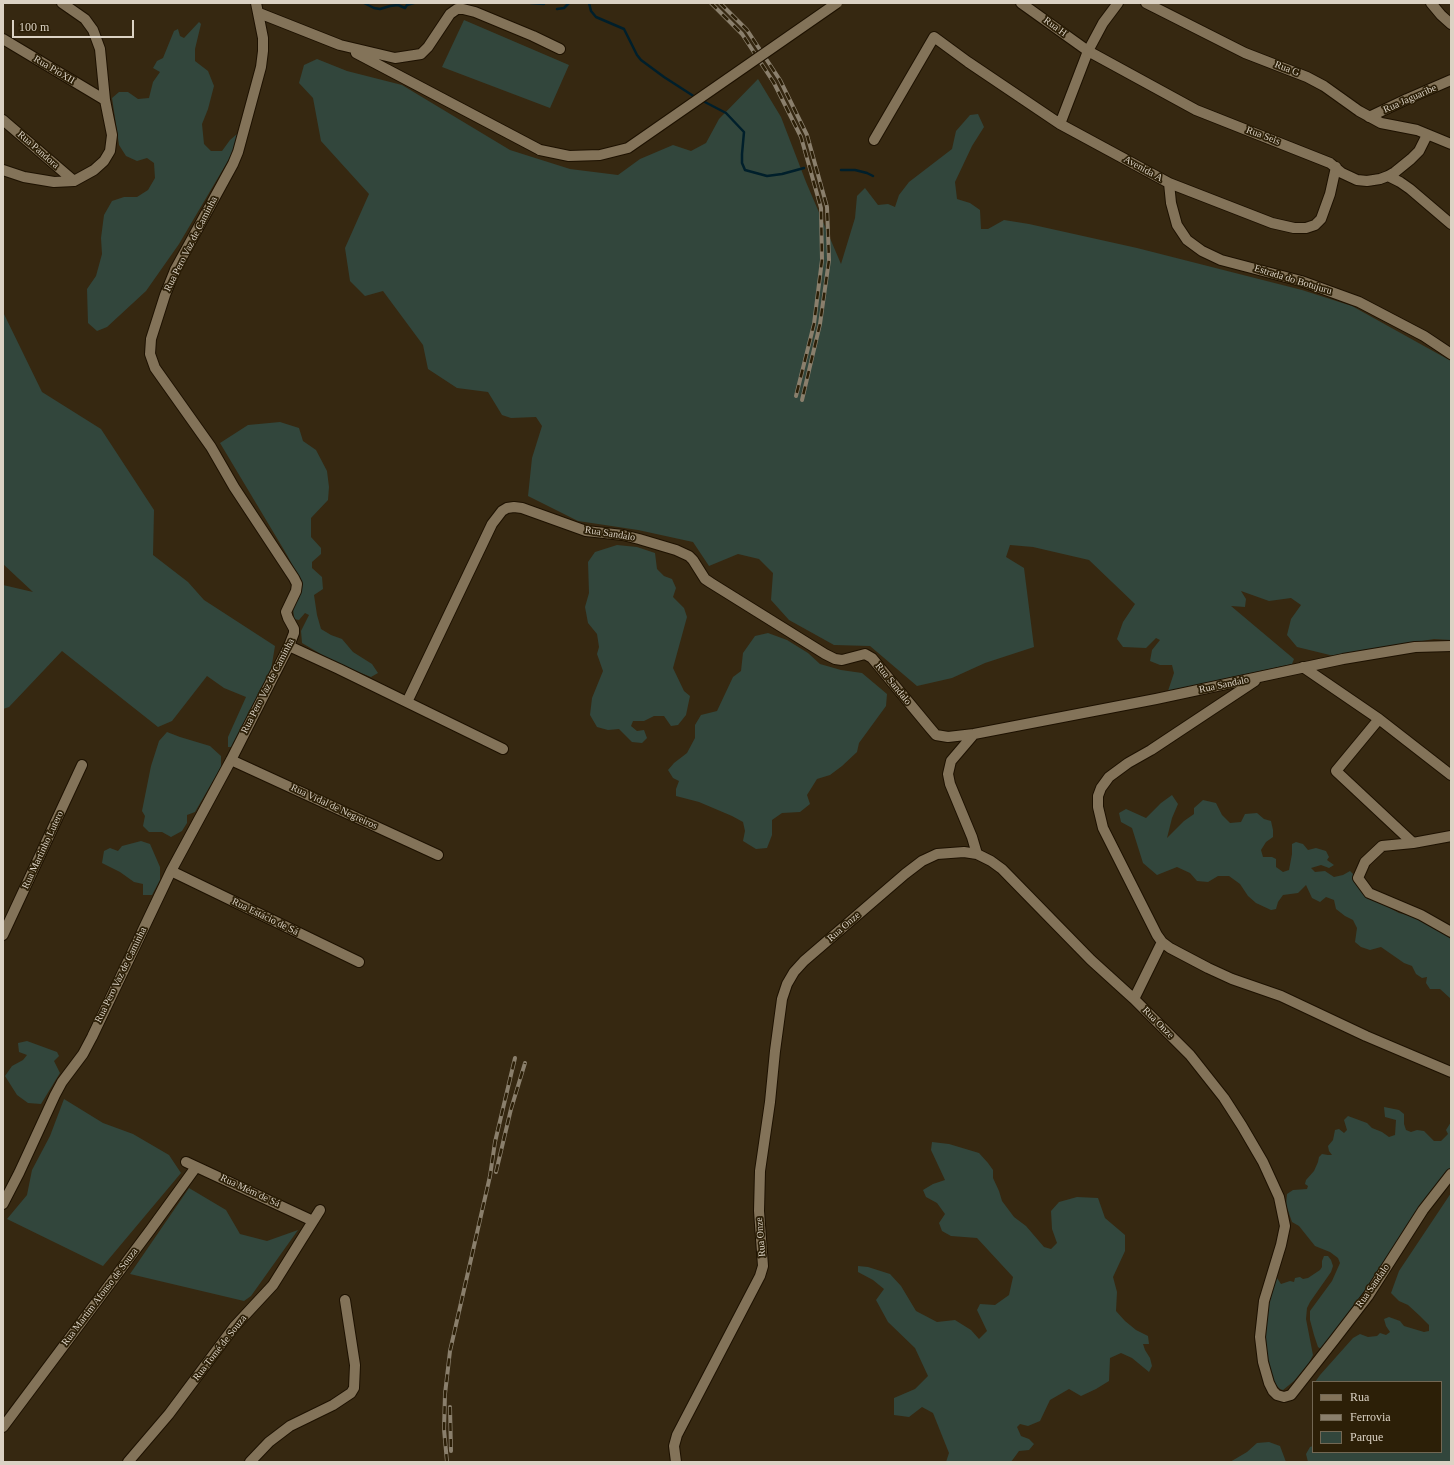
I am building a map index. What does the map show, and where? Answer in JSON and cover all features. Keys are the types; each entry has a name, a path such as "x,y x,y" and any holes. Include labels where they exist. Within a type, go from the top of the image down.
{"street":[{"path":"3,170 24,177 54,182 74,181 94,170 104,161 110,151 112,135 100,49 93,30 85,19 62,3"},
{"path":"256,3 259,13 340,45 540,150 568,156 600,155 628,148 837,3"},
{"path":"1060,124 1088,52 1103,22 1118,3"},
{"name":"Rua G","path":"1146,3 1245,54 1307,77 1324,86 1369,117 1381,123 1417,130 1451,144"},
{"path":"1431,3 1451,24"},
{"name":"Rua H","path":"1023,4 1088,52"},
{"path":"340,45 395,58 421,54 428,47 450,14 457,10 463,9 482,15 533,36 560,49"},
{"name":"Rua Pero Vaz de Caminha","path":"3,1204 55,1095 62,1082 83,1054 171,871 231,760 294,634 294,629 286,612 296,591 297,584 294,578 234,487 211,448 155,368 150,354 151,339 164,295 175,270 233,164 238,152 261,62 263,38 259,13"},
{"name":"Avenida A","path":"874,140 934,37 968,62 1060,124 1169,183 1272,223 1294,228 1306,228 1315,225 1321,219 1330,194 1336,167"},
{"name":"Rua PioXII","path":"3,39 106,100"},
{"name":"Rua Seis","path":"1088,52 1196,110 1319,158 1330,163 1348,177 1357,180 1367,181 1388,176 1402,167 1419,151 1427,135"},
{"name":"Rua Jaguaribe","path":"1369,117 1451,80"},
{"name":"Rua Pandora","path":"3,120 74,181"},
{"path":"1388,176 1410,189 1451,224"},
{"name":"Estrada do Botujuru","path":"1169,183 1171,203 1177,225 1187,240 1202,251 1222,260 1301,281 1359,302 1424,336 1451,354"},
{"name":"Rua Sandalo","path":"407,702 492,524 502,511 507,508 514,507 522,508 586,531 623,535 676,550 689,556 705,579 825,654 835,659 842,660 865,654 872,658 936,735 948,737 974,734 1156,700 1303,667 1415,647 1451,646"},
{"path":"289,646 503,748"},
{"path":"1303,667 1379,719 1451,775"},
{"path":"1262,677 1151,750 1128,763 1109,777 1101,788 1098,796 1098,808 1103,828 1157,935 1162,942 1208,968 1232,979 1281,996 1366,1036 1451,1072"},
{"path":"1379,719 1336,770 1413,843"},
{"path":"974,734 950,761 948,774 950,784 972,837 977,854"},
{"name":"Rua Vidal de Negreiros","path":"231,760 438,854"},
{"name":"Rua Martinho Lutero","path":"3,935 82,765"},
{"path":"1451,836 1413,843 1382,846 1365,862 1358,878 1369,893 1421,915 1451,932"},
{"name":"Rua Onze","path":"676,1462 674,1446 677,1435 756,1283 763,1266 759,1211 760,1171 782,999 787,984 794,972 804,961 922,861 936,854 964,852 977,854 991,861 1002,869 1091,960 1190,1055 1224,1098 1263,1162 1279,1197 1284,1226 1282,1245 1264,1301 1260,1337 1263,1362 1273,1391 1277,1395 1284,1397 1291,1395"},
{"name":"Rua Estácio de Sá","path":"171,871 359,962"},
{"path":"1134,1000 1162,942"},
{"name":"Rua Mém de Sá","path":"186,1162 313,1221"},
{"name":"Rua Martim Afonso de Souza","path":"3,1427 196,1167"},
{"name":"Rua Sandalo","path":"1291,1395 1368,1296 1423,1210 1451,1174"},
{"name":"Rua Tomé de Souza","path":"128,1462 169,1414 234,1327 273,1285 320,1210"},
{"path":"250,1462 269,1442 290,1426 333,1405 351,1393 354,1388 355,1371 345,1300"}],"green space":[{"path":"464,20 569,65 550,108 442,67"},
{"path":"199,22 201,24 195,49 195,61 208,71 214,86 208,109 202,124 204,144 211,151 222,151 230,140 237,134 239,138 232,154 179,244 146,291 107,327 97,331 88,323 87,289 96,276 102,254 101,238 104,215 112,201 124,197 137,197 148,190 155,178 154,163 147,158 137,161 126,156 119,145 112,98 119,92 128,92 138,99 149,98 153,82 160,72 153,68 157,61 163,58 174,31 178,29 180,36 184,38"},
{"path":"317,59 347,71 402,85 510,150 570,169 618,175 640,159 673,145 691,151 706,143 719,119 758,79 781,117 806,182 841,264 855,218 857,196 865,188 878,205 888,204 895,207 899,195 909,182 952,149 956,131 970,115 978,114 984,127 972,146 955,182 957,199 970,203 980,210 981,229 988,229 1004,220 1029,224 1137,248 1302,290 1352,306 1451,361 1451,640 1434,639 1334,656 1297,647 1287,635 1291,619 1301,605 1291,598 1269,601 1241,591 1246,599 1245,607 1231,606 1294,659 1292,664 1168,691 1174,673 1172,665 1160,665 1150,661 1152,650 1160,640 1156,638 1146,648 1123,647 1117,639 1123,622 1135,604 1089,560 1033,547 1010,545 1006,557 1024,568 1034,647 985,663 952,678 917,686 870,646 834,645 789,620 771,600 773,573 759,559 738,554 709,566 693,542 638,530 578,521 528,496 532,458 542,426 536,417 511,418 502,415 488,392 457,388 428,369 423,345 383,291 365,296 350,281 345,248 369,194 321,141 313,98 299,83 304,65"},
{"path":"3,312 42,392 101,429 154,510 153,555 188,582 204,600 275,646 271,670 233,747 228,747 228,737 246,697 224,688 207,676 172,721 158,727 62,651 9,707 3,709 3,585 33,592 3,564"},
{"path":"280,422 299,428 303,441 316,450 327,471 329,487 328,500 311,518 311,537 321,548 321,554 312,562 312,568 322,577 323,589 314,595 321,629 342,639 353,652 372,664 378,673 371,677 336,663 302,643 301,631 309,615 305,613 299,620 294,619 293,607 301,581 220,443 248,425"},
{"path":"617,545 637,547 655,553 657,569 664,576 672,579 676,588 673,597 684,608 687,617 673,668 684,691 690,696 686,715 678,725 671,726 664,716 654,716 644,721 633,721 631,726 637,731 644,730 647,738 642,743 632,742 619,729 608,730 597,727 590,715 592,698 603,671 597,654 599,647 597,634 588,623 585,607 589,593 588,562 595,552"},
{"path":"768,633 787,640 808,653 820,664 841,670 862,673 887,694 886,706 859,743 857,752 830,775 817,779 807,795 810,804 800,812 782,813 772,820 772,835 767,848 756,849 743,841 745,831 743,822 699,802 676,796 676,789 679,781 673,778 668,770 674,763 687,753 695,738 695,725 701,715 717,711 733,677 741,671 743,653 755,636"},
{"path":"167,732 210,746 221,756 221,767 195,812 187,815 187,823 182,831 171,837 162,832 149,832 143,826 145,816 142,811 151,766 159,741"},
{"path":"1172,795 1178,804 1172,818 1167,838 1184,821 1194,814 1194,808 1203,800 1216,803 1222,815 1230,823 1241,822 1245,814 1257,813 1264,819 1271,821 1273,830 1273,837 1266,842 1261,850 1263,857 1272,857 1276,859 1276,867 1283,872 1289,870 1292,844 1296,842 1303,844 1308,850 1316,848 1326,851 1329,857 1327,860 1334,865 1329,868 1321,865 1311,868 1315,872 1325,871 1334,877 1343,875 1350,871 1372,898 1399,913 1412,916 1446,934 1451,940 1451,999 1440,989 1430,989 1426,983 1427,977 1422,978 1416,974 1412,966 1404,963 1381,947 1370,950 1361,947 1355,942 1357,928 1353,920 1336,909 1334,900 1326,897 1320,902 1312,898 1306,885 1298,893 1283,895 1278,902 1276,909 1271,910 1256,903 1248,896 1240,884 1229,876 1218,876 1208,882 1197,881 1190,873 1177,867 1157,875 1143,863 1132,828 1121,822 1119,813 1126,809 1146,818 1161,803"},
{"path":"141,841 150,844 160,867 160,880 152,895 143,895 143,884 134,882 120,872 102,863 104,851 110,848 118,851 122,846"},
{"path":"27,1041 57,1052 59,1056 54,1061 60,1073 41,1104 28,1103 17,1095 5,1076 12,1066 23,1060 27,1055 19,1052 18,1043"},
{"path":"64,1099 103,1123 133,1134 169,1155 181,1173 103,1266 7,1219 27,1195 32,1170 50,1136"},
{"path":"1384,1107 1399,1110 1404,1114 1404,1124 1406,1130 1411,1132 1417,1130 1424,1131 1434,1141 1441,1141 1448,1134 1446,1130 1451,1122 1451,1168 1409,1226 1365,1296 1321,1349 1318,1347 1314,1335 1310,1320 1310,1311 1332,1281 1340,1263 1338,1258 1330,1252 1315,1246 1299,1226 1292,1222 1286,1205 1287,1194 1293,1190 1307,1189 1308,1186 1305,1184 1306,1180 1314,1171 1319,1157 1322,1154 1332,1155 1328,1146 1333,1140 1335,1130 1339,1129 1344,1133 1347,1130 1344,1120 1348,1116 1367,1123 1372,1128 1389,1137 1395,1135 1396,1120 1385,1117"},
{"path":"932,1142 949,1144 979,1153 993,1170 993,1178 1002,1201 1014,1217 1026,1226 1044,1247 1051,1249 1057,1243 1052,1229 1051,1211 1059,1202 1077,1197 1098,1198 1105,1218 1125,1235 1125,1251 1113,1277 1117,1292 1116,1311 1136,1330 1148,1336 1149,1344 1143,1344 1152,1366 1149,1372 1132,1358 1121,1353 1110,1358 1109,1381 1081,1396 1069,1389 1050,1400 1040,1421 1028,1426 1020,1424 1017,1427 1021,1436 1029,1439 1034,1444 1029,1450 1019,1451 1011,1462 946,1462 949,1453 933,1413 922,1407 909,1417 894,1415 894,1398 915,1389 928,1376 915,1348 888,1322 876,1300 884,1289 873,1280 858,1272 858,1266 868,1267 890,1274 901,1286 916,1311 937,1322 955,1320 971,1330 979,1339 987,1331 977,1310 980,1304 995,1305 1009,1295 1013,1277 977,1238 951,1236 942,1231 939,1223 945,1214 937,1203 926,1197 923,1190 933,1184 945,1180 931,1150"},
{"path":"189,1188 226,1210 240,1234 267,1241 298,1230 251,1296 244,1301 130,1274"},
{"path":"1451,1193 1451,1462 1308,1462 1306,1454 1312,1446 1312,1453 1442,1453 1442,1381 1316,1381 1353,1338 1360,1334 1368,1337 1377,1336 1380,1333 1386,1335 1390,1332 1384,1319 1389,1317 1400,1321 1404,1326 1424,1332 1429,1331 1429,1325 1420,1316 1408,1305 1399,1301 1391,1293 1399,1271"},
{"path":"1324,1256 1328,1256 1333,1266 1331,1272 1307,1308 1306,1319 1313,1355 1309,1363 1294,1381 1283,1390 1274,1383 1264,1347 1264,1335 1267,1326 1265,1321 1274,1280 1277,1278 1281,1284 1290,1281 1294,1282 1295,1278 1308,1278 1320,1270"},
{"path":"1269,1442 1280,1446 1286,1462 1230,1462 1247,1452 1257,1443"}],"waterway":[{"path":"364,3 380,9 398,5 405,8 407,5 414,3"},
{"path":"531,3 544,4"},
{"path":"557,9 564,8 569,3"},
{"path":"589,3 591,11 596,17 624,29 641,60 695,97"},
{"path":"701,100 726,113 744,132 742,163 745,170 767,176 782,174 804,168"},
{"path":"841,170 855,170 873,176"}],"railway":[{"path":"711,3 742,34 774,83 801,137 821,208 822,260 814,324 796,396"},
{"path":"720,3 747,30 780,80 807,135 827,207 829,260 820,324 802,400"},
{"path":"447,1462 444,1429 445,1394 450,1351 490,1176 495,1142 515,1058"},
{"path":"496,1172 511,1109 525,1063"},
{"path":"450,1407 451,1451"}]}
